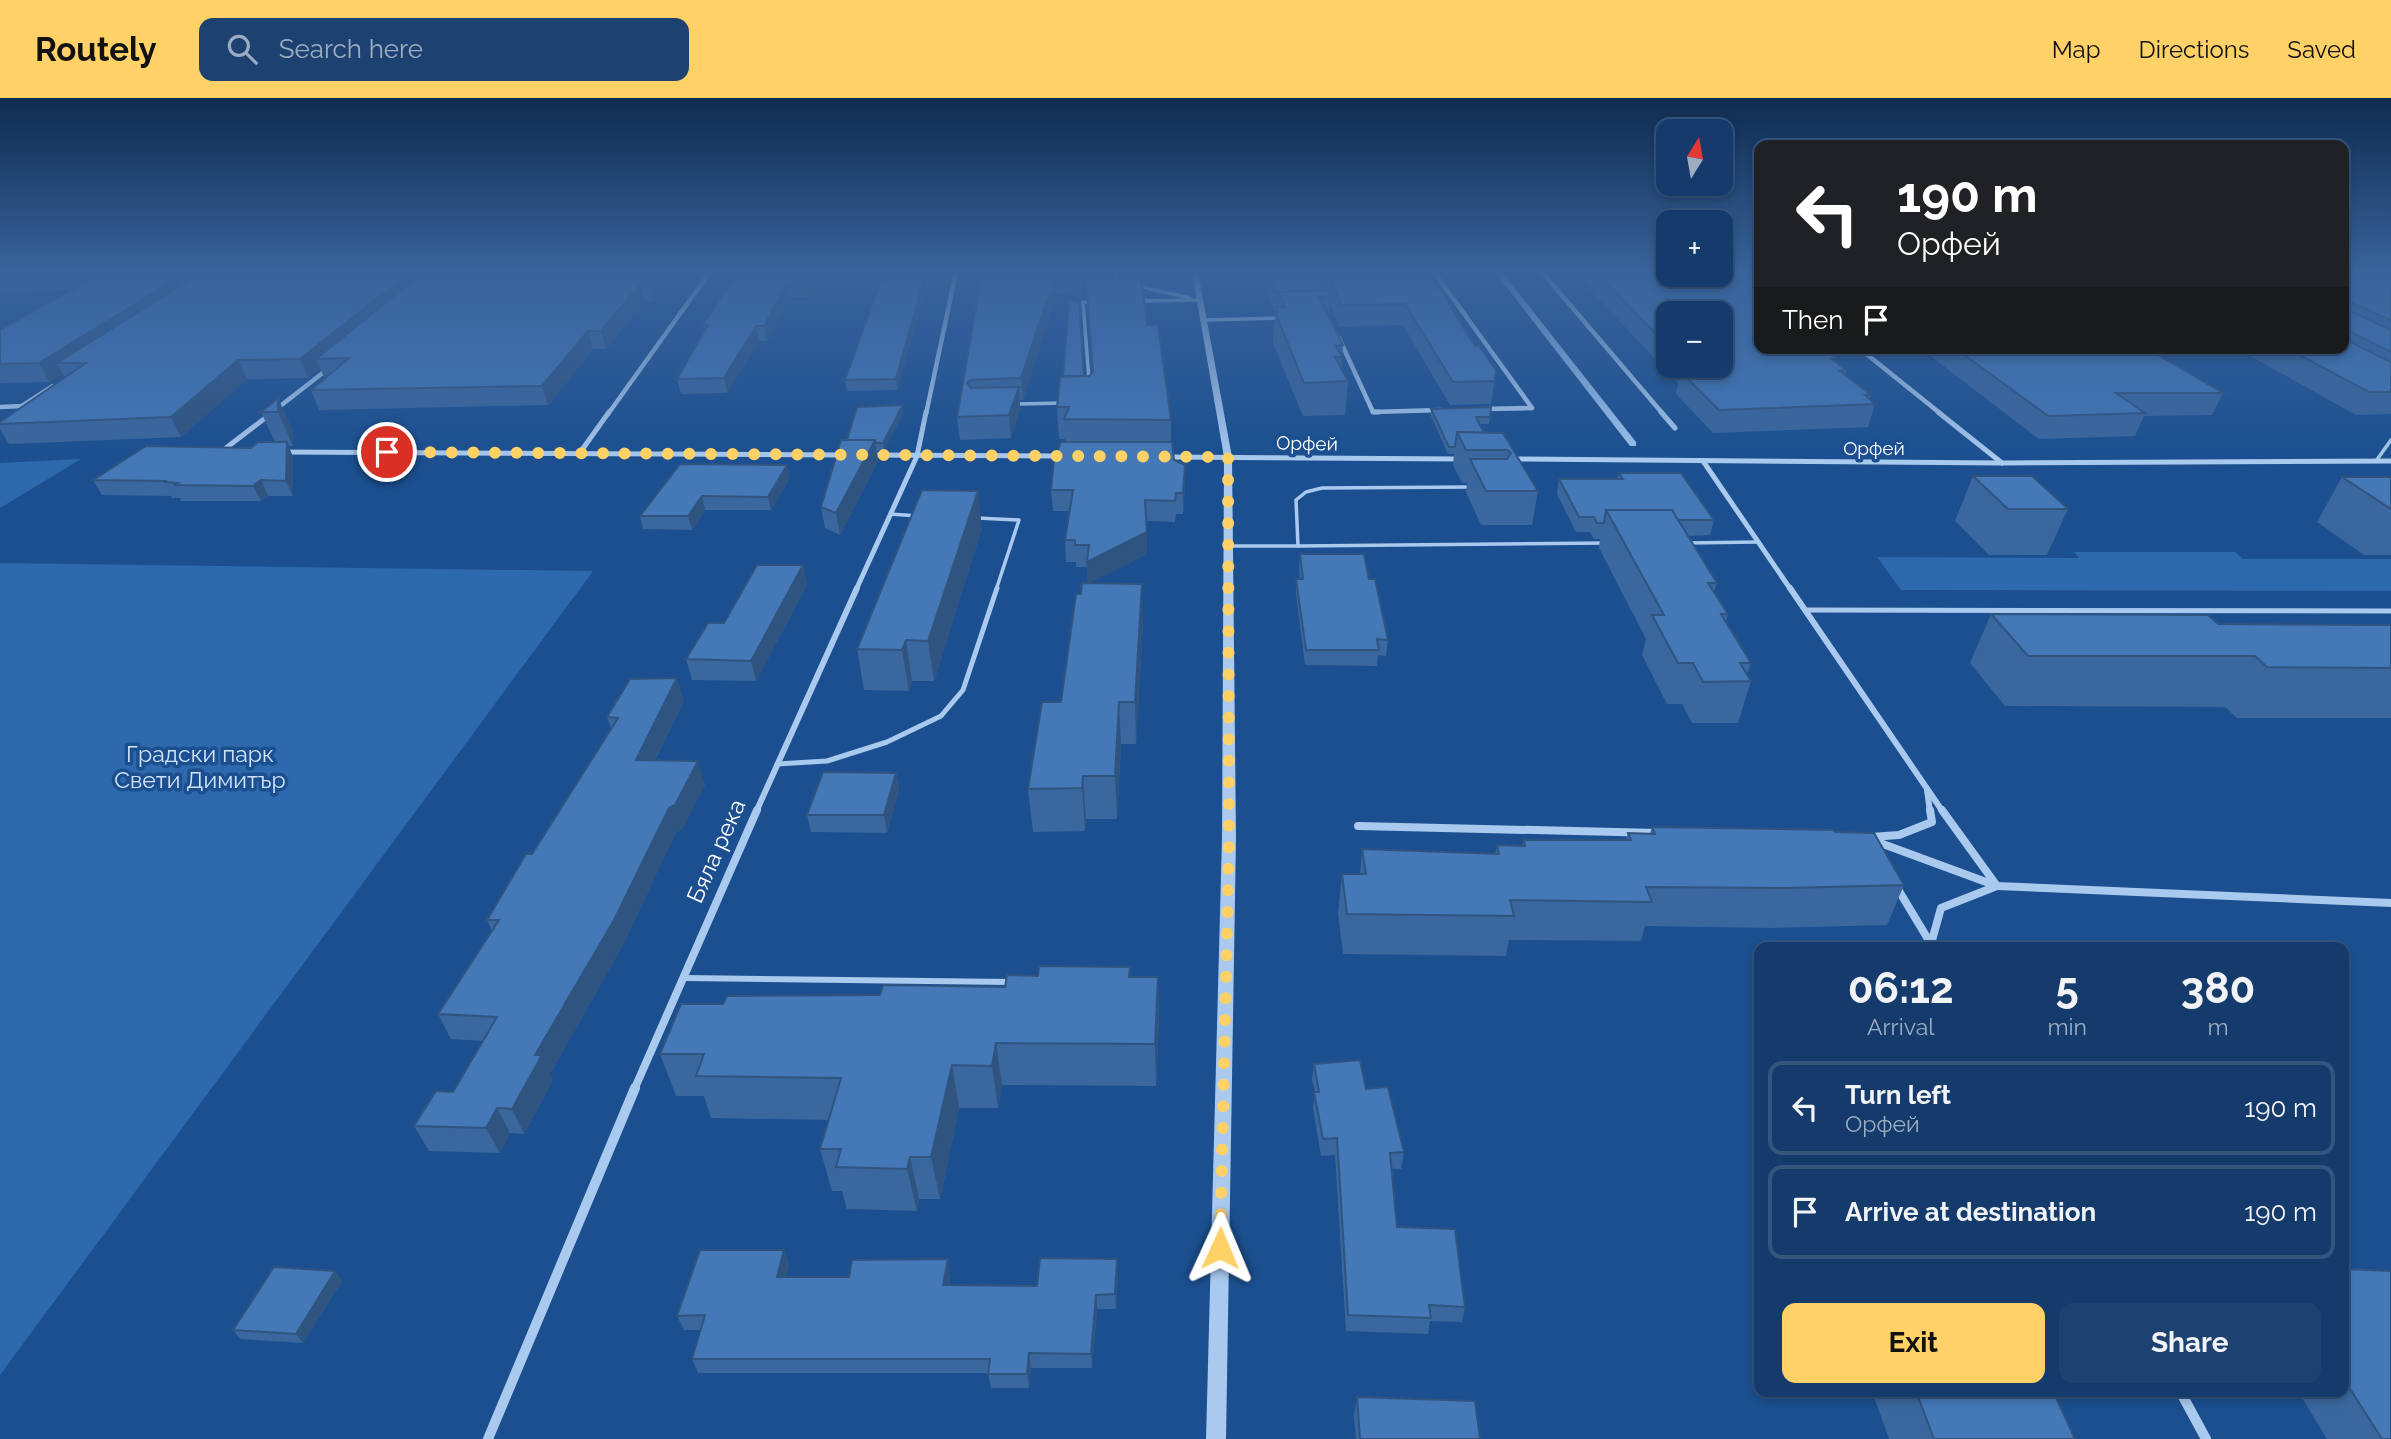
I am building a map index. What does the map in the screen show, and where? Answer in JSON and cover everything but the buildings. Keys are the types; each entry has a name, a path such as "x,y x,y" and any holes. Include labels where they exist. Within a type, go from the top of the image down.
{"street":[{"path":"579,454 664,335"},
{"name":"Бяла река","path":"488,1439 681,978 917,456 943,335"},
{"path":"1207,335 1228,457 1229,838 1216,1439"},
{"path":"1337,335 1373,412 1452,410"},
{"path":"1479,335 1532,408 1479,409"},
{"path":"1595,335 1675,428"},
{"path":"1866,354 2002,463"},
{"path":"236,451 222,451 338,360"},
{"path":"0,407 22,407 56,384"},
{"path":"277,452 849,455"},
{"path":"863,455 1079,456"},
{"name":"Орфей","path":"1160,456 1465,459"},
{"name":"Орфей","path":"1507,459 2002,463 2391,461"},
{"path":"1703,461 1959,835 1997,886"},
{"path":"1866,838 1899,835 1932,822 1926,786"},
{"path":"1358,826 1674,833"},
{"path":"1866,838 1874,849"},
{"path":"1866,838 1997,886 2391,903"},
{"path":"1888,873 1930,942"},
{"path":"1933,942 1941,908 1997,886"},
{"path":"2183,1397 2206,1439"}],"lane":[{"path":"1086,335 1090,389"},
{"path":"1012,404 1064,403"},
{"path":"2376,461 2391,440"},
{"path":"1298,545 1296,500 1306,492 1322,488 1474,487"},
{"path":"890,514 929,516"},
{"path":"777,764 827,761 887,743 941,716 963,690 1019,520 967,518"},
{"path":"1676,543 1759,542"},
{"path":"1228,546 1620,543"},
{"path":"1806,610 2391,611"},
{"path":"681,978 1025,982"}],"green space":[{"path":"81,459 0,508 0,463"},
{"path":"2074,552 2235,552 2243,559 2391,559 2391,591 1901,590 1877,557 2079,558"},
{"name":"Градски парк Свети Димитър","path":"0,563 593,571 0,1375"}],"waterway":[{"path":"1547,335 1633,444"}],"route":[{"path":"387,452 1228,457 1229,838 1220,1248"}]}
